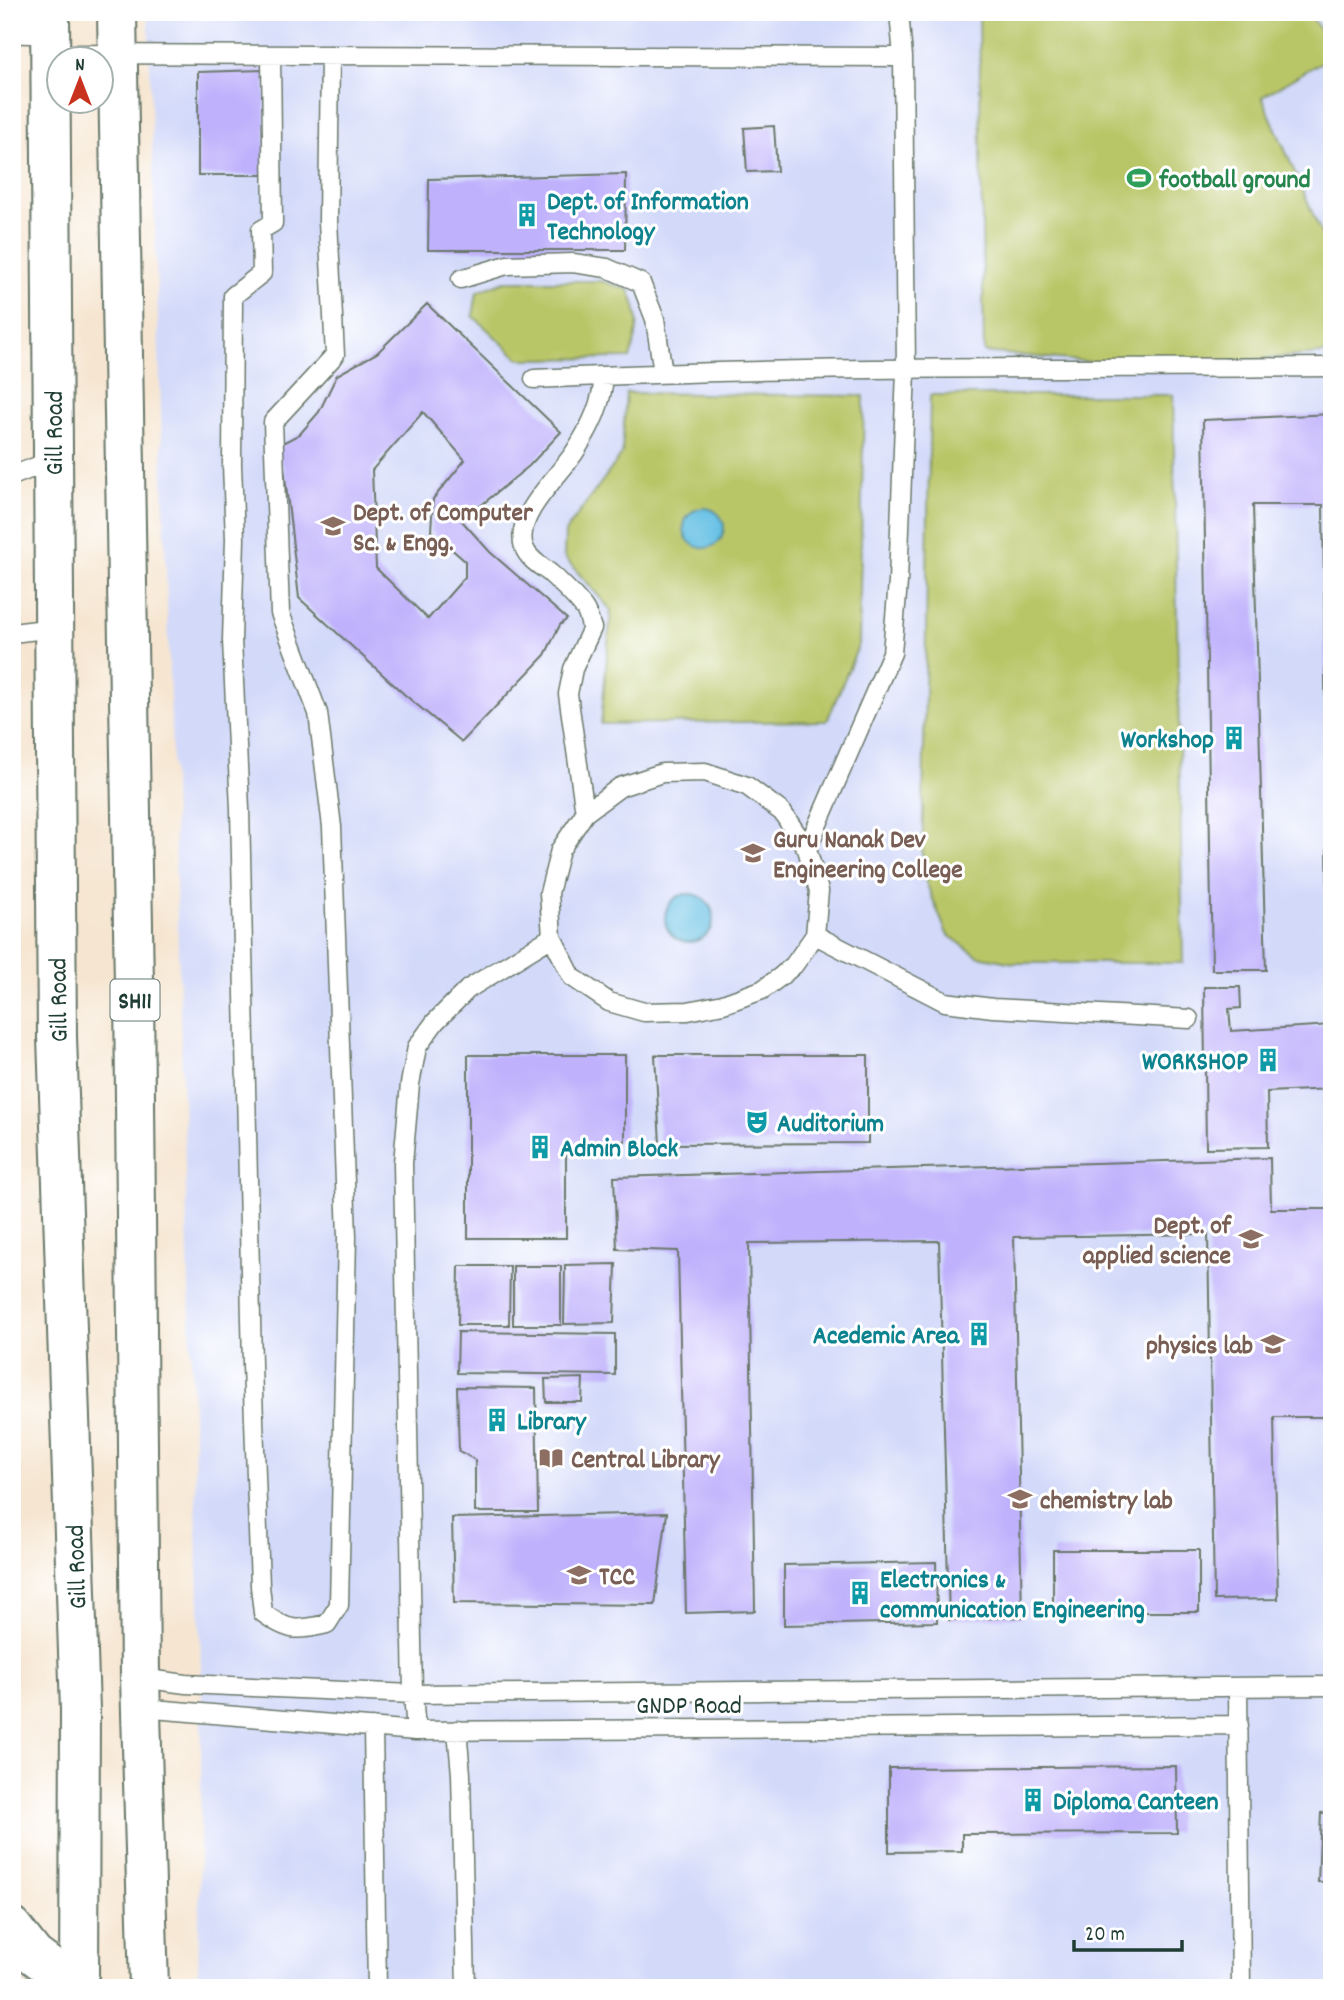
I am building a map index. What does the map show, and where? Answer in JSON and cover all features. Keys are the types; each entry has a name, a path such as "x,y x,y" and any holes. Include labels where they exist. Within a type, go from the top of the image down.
{"main road":[{"name":"SH11","path":"117,12 120,54 134,942 140,1693 149,1988"},
{"name":"Gill Road","path":"50,31 57,1037 80,1710 78,1988"},
{"path":"19,1946 78,1988"}],"street":[{"path":"12,24 50,31"}],"lane":[{"path":"807,849 892,653 898,582 906,370 903,57 899,12"},
{"path":"50,31 120,54 903,57"},
{"path":"271,55 273,223 261,230 262,273 233,296 232,465 235,539 232,640 240,809 260,1586 263,1613 282,1627 306,1629 327,1624 339,1605 347,1223 332,827 318,713 280,613 273,422 335,355 328,221 330,55"},
{"path":"461,279 507,265 573,263 607,268 641,283 655,319 663,373"},
{"path":"534,379 663,373 1332,368"},
{"path":"585,813 568,694 573,669 592,628 585,609 550,573 536,564 524,546 524,522 585,436 596,415 604,376"},
{"path":"12,476 53,460"},
{"path":"12,633 54,628"},
{"path":"705,772 747,786 782,812 807,849 819,891 815,935 793,964 762,990 723,1004 688,1010 644,1012 609,1002 572,977 552,937 549,893 557,861 560,850 585,813 620,786 662,773 705,772"},
{"path":"815,935 944,1002 1189,1019"},
{"path":"416,1731 413,1694 403,1163 410,1084 417,1047 435,1022 468,989 552,937"},
{"path":"140,1693 186,1684 413,1694 1332,1686"},
{"path":"1238,1688 1241,1988"},
{"name":"GNDP Road","path":"140,1693 416,1731 1239,1726"},
{"path":"373,1727 377,1988"},
{"path":"457,1730 461,1774 466,1988"}],"shaded area":[{"name":"Guru Nanak Dev Engineering College","path":"148,12 1332,12 1332,1988 198,1988 202,1693"}],"green space":[{"name":"football ground","path":"979,12 1308,12 1325,37 1328,58 1262,97 1332,258 1332,353 1155,368 984,352"},
{"path":"505,281 601,281 629,290 637,324 630,358 519,359 473,316 477,292"},
{"path":"626,393 864,396 859,644 827,721 601,724 611,610 564,557 565,532 622,454"},
{"path":"930,395 1173,395 1183,963 1014,963 978,956 947,934 922,872"}],"water":[{"path":"704,508 712,509 718,514 723,520 723,536 718,542 712,547 704,548 696,547 690,542 685,536 684,528 685,520 690,514 696,509"},
{"path":"689,894 706,901 713,918 706,935 689,942 672,935 665,918 672,901"}],"building":[{"path":"265,70 265,175 198,175 198,72"},
{"path":"774,126 777,171 747,172 744,128"},
{"name":"Dept. of Information Technology","path":"626,174 625,250 428,250 429,179"},
{"name":"Dept. of Computer Sc. & Engg.","path":"427,304 561,432 529,466 462,521 490,552 567,619 560,625 545,655 462,742 405,695 299,598 284,468 275,447 300,434 319,412 337,375 377,353","holes":["423,412 465,460 433,499 431,531 465,561 465,577 428,619 376,568 372,470"]},
{"name":"Workshop","path":"1332,414 1332,1002 1329,1002 1323,505 1253,505 1266,970 1212,970 1203,420"},
{"name":"WORKSHOP","path":"1204,987 1240,987 1241,1008 1229,1009 1231,1031 1332,1025 1332,1089 1267,1092 1268,1147 1206,1148"},
{"name":"Admin Block","path":"468,1055 625,1055 625,1141 611,1141 611,1154 566,1154 566,1238 468,1238"},
{"path":"655,1055 868,1055 868,1143 660,1144"},
{"name":"Acedemic Area","path":"1270,1158 1271,1209 1332,1209 1332,1417 1274,1417 1278,1599 1214,1600 1208,1234 1014,1237 1022,1617 949,1620 939,1241 749,1243 755,1611 686,1613 678,1251 617,1249 614,1177"},
{"path":"616,1264 614,1323 564,1324 565,1265"},
{"path":"459,1266 510,1266 509,1325 458,1325"},
{"path":"513,1266 561,1266 561,1325 513,1325"},
{"path":"458,1332 615,1334 615,1375 457,1373"},
{"path":"583,1378 582,1402 546,1402 545,1379"},
{"name":"Library","path":"457,1387 536,1388 538,1512 475,1512 475,1460 459,1451"},
{"path":"667,1513 655,1605 454,1603 452,1518"},
{"name":"Electronics & communication Engineering","path":"1053,1550 1199,1550 1199,1612 1053,1612"},
{"name":"Electronics & communication Engineering","path":"936,1562 937,1622 784,1625 784,1565"},
{"name":"Diploma Canteen","path":"1176,1766 1177,1833 962,1834 962,1851 889,1852 889,1768"},
{"path":"1332,1812 1332,1882 1318,1882 1321,1813"}],"place":[{"name":"football ground","path":"1139,178"},
{"name":"Dept. of Information Technology","path":"527,215"},
{"name":"Dept. of Computer Sc. & Engg.","path":"333,526"},
{"name":"Workshop","path":"1234,738"},
{"name":"Guru Nanak Dev Engineering College","path":"753,853"},
{"name":"WORKSHOP","path":"1268,1060"},
{"name":"Auditorium","path":"757,1122"},
{"name":"Admin Block","path":"540,1147"},
{"name":"Dept. of applied science","path":"1251,1239"},
{"name":"Acedemic Area","path":"979,1334"},
{"name":"physics lab","path":"1273,1344"},
{"name":"Library","path":"497,1420"},
{"name":"Central Library","path":"551,1458"},
{"name":"chemistry lab","path":"1020,1499"},
{"name":"TCC","path":"579,1575"},
{"name":"Electronics & communication Engineering","path":"860,1593"},
{"name":"Diploma Canteen","path":"1033,1800"}]}
